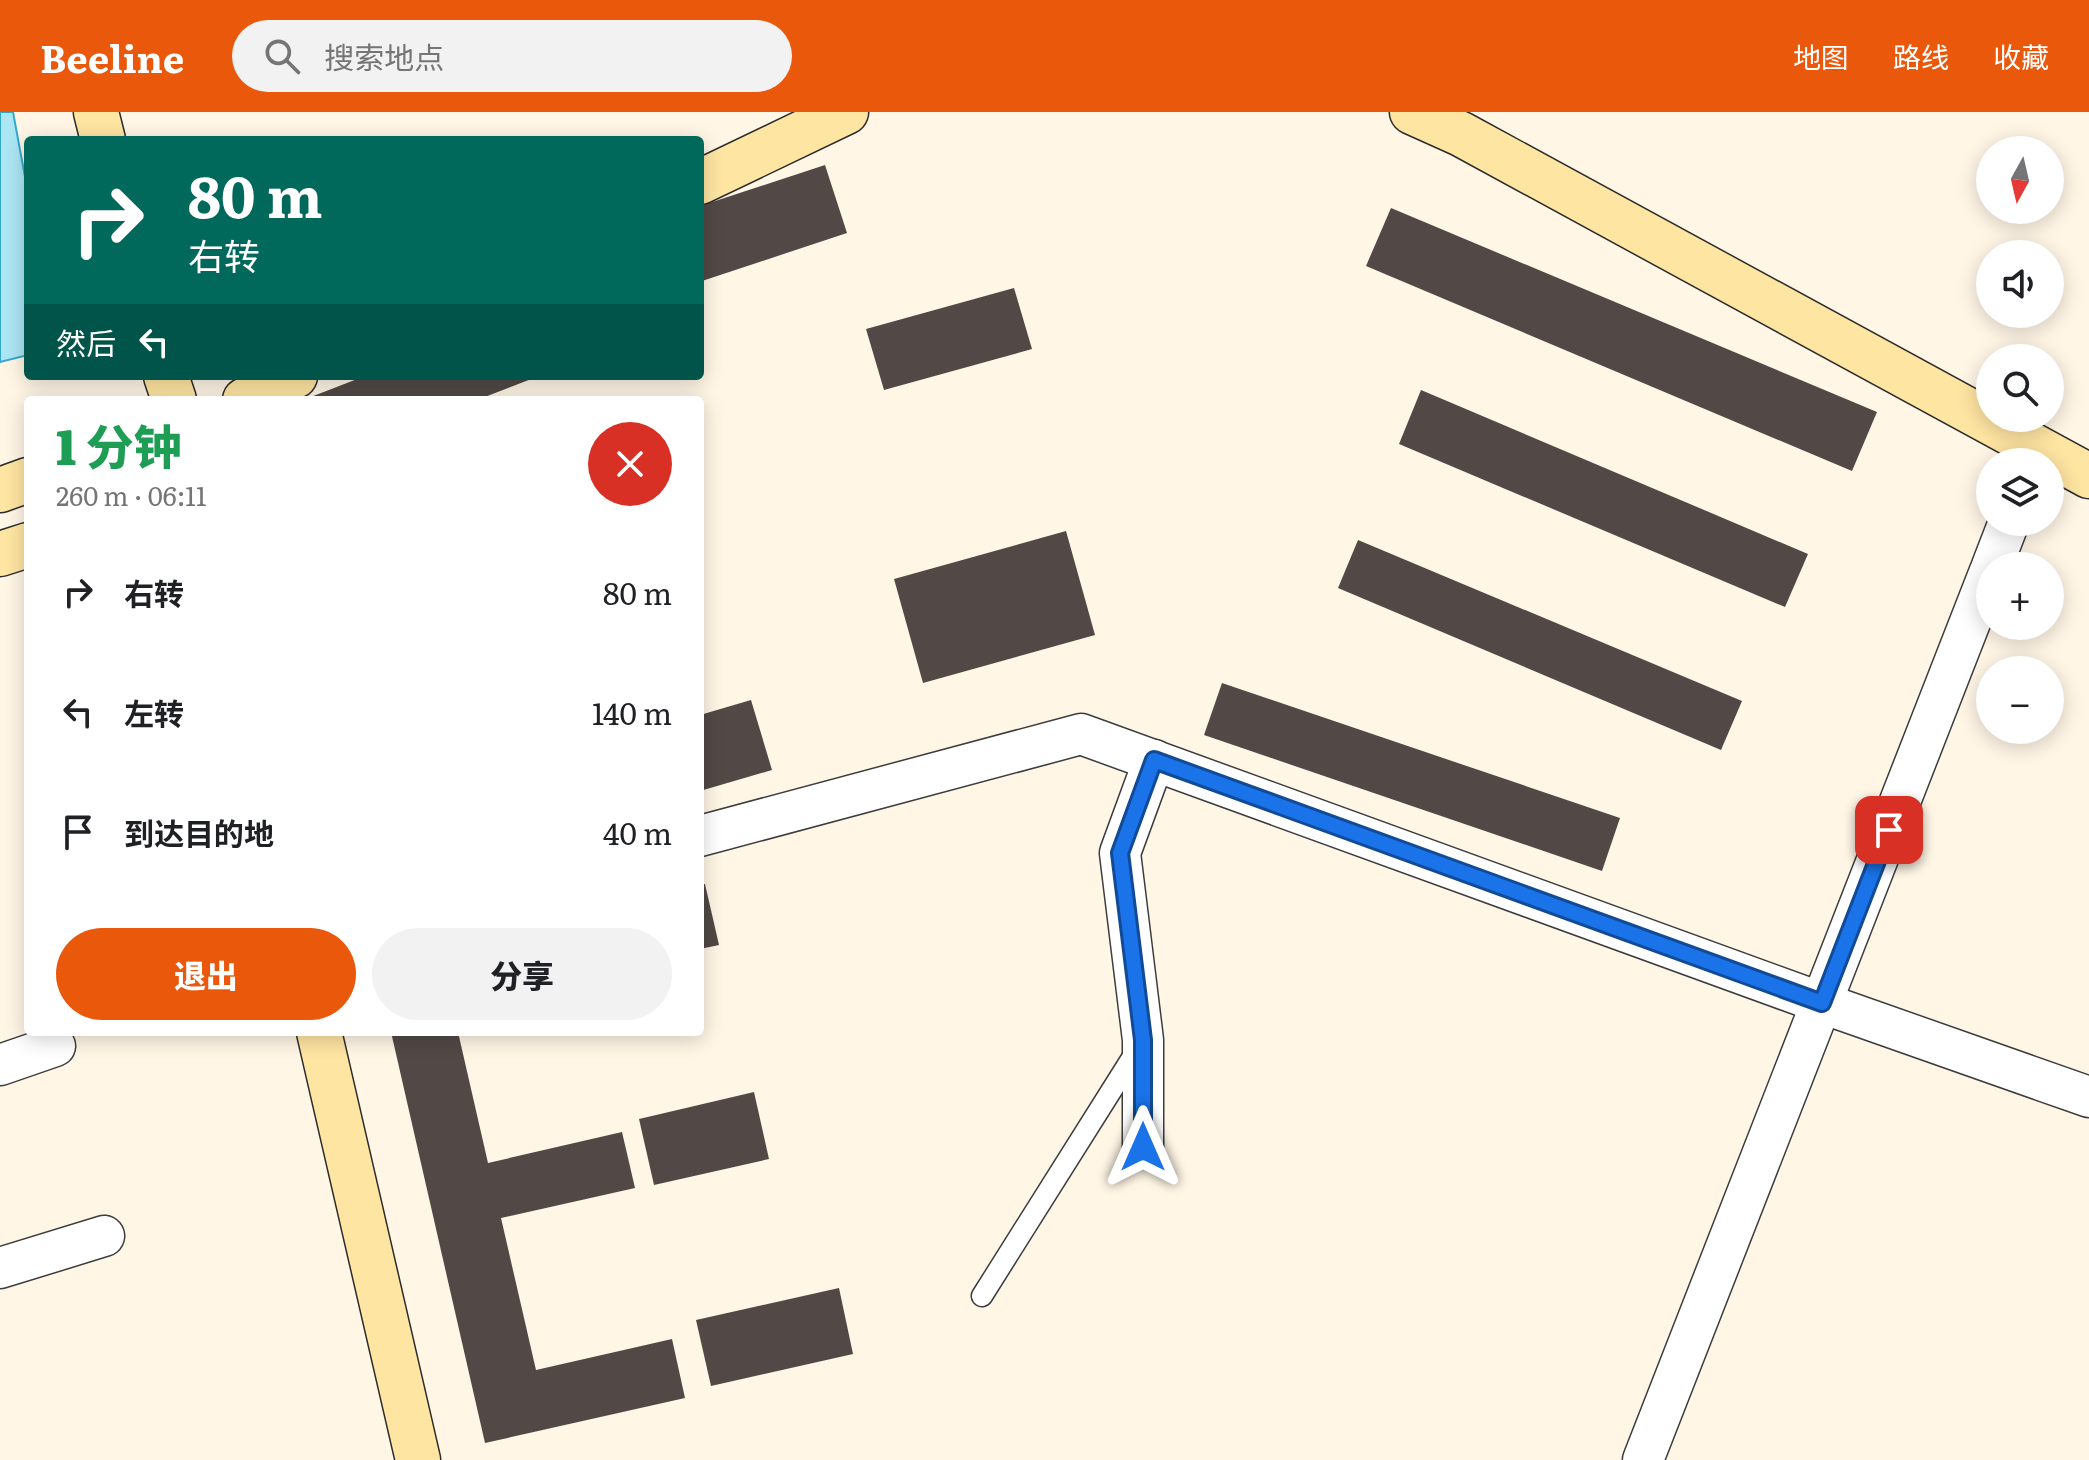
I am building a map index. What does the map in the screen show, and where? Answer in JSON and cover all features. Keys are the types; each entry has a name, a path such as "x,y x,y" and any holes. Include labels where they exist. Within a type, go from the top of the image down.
{"main road":[{"path":"96,112 102,136"},
{"path":"704,180 846,112"},
{"path":"1412,112 1461,134 2022,448"},
{"path":"253,396 287,380"},
{"path":"2064,466 2089,476"},
{"path":"0,490 24,481"},
{"path":"0,554 24,546"},
{"path":"320,1036 418,1460"}],"street":[{"path":"1643,1460 1976,608"},
{"path":"704,835 1081,734 2089,1097"},
{"path":"1143,1147 1143,1040 1120,853 1154,760"},
{"path":"0,1065 55,1046"},
{"path":"0,1268 104,1236"}],"lane":[{"path":"982,1296 1143,1040"}],"water":[{"path":"0,112 13,112 24,171 24,356 0,362"}],"building":[{"path":"825,165 847,233 704,280 704,205"},
{"path":"1391,208 1877,412 1852,471 1366,266"},
{"path":"1014,288 1032,349 884,390 866,329"},
{"path":"355,380 529,380 487,396 313,396"},
{"path":"1421,390 1808,554 1785,607 1399,444"},
{"path":"1066,531 1095,635 923,683 894,579"},
{"path":"1358,540 1742,701 1721,750 1338,588"},
{"path":"1222,683 1620,818 1602,871 1204,735"},
{"path":"751,700 772,770 704,790 704,714"},
{"path":"704,884 719,945 704,948"},
{"path":"392,1036 459,1036 488,1163 622,1132 635,1188 501,1218 536,1370 672,1339 685,1398 485,1443"},
{"path":"754,1092 769,1159 654,1185 639,1119"},
{"path":"839,1288 853,1354 711,1386 696,1320"}],"route":[{"path":"1143,1147 1143,1040 1120,853 1154,760 1822,1003 1889,830"}]}
